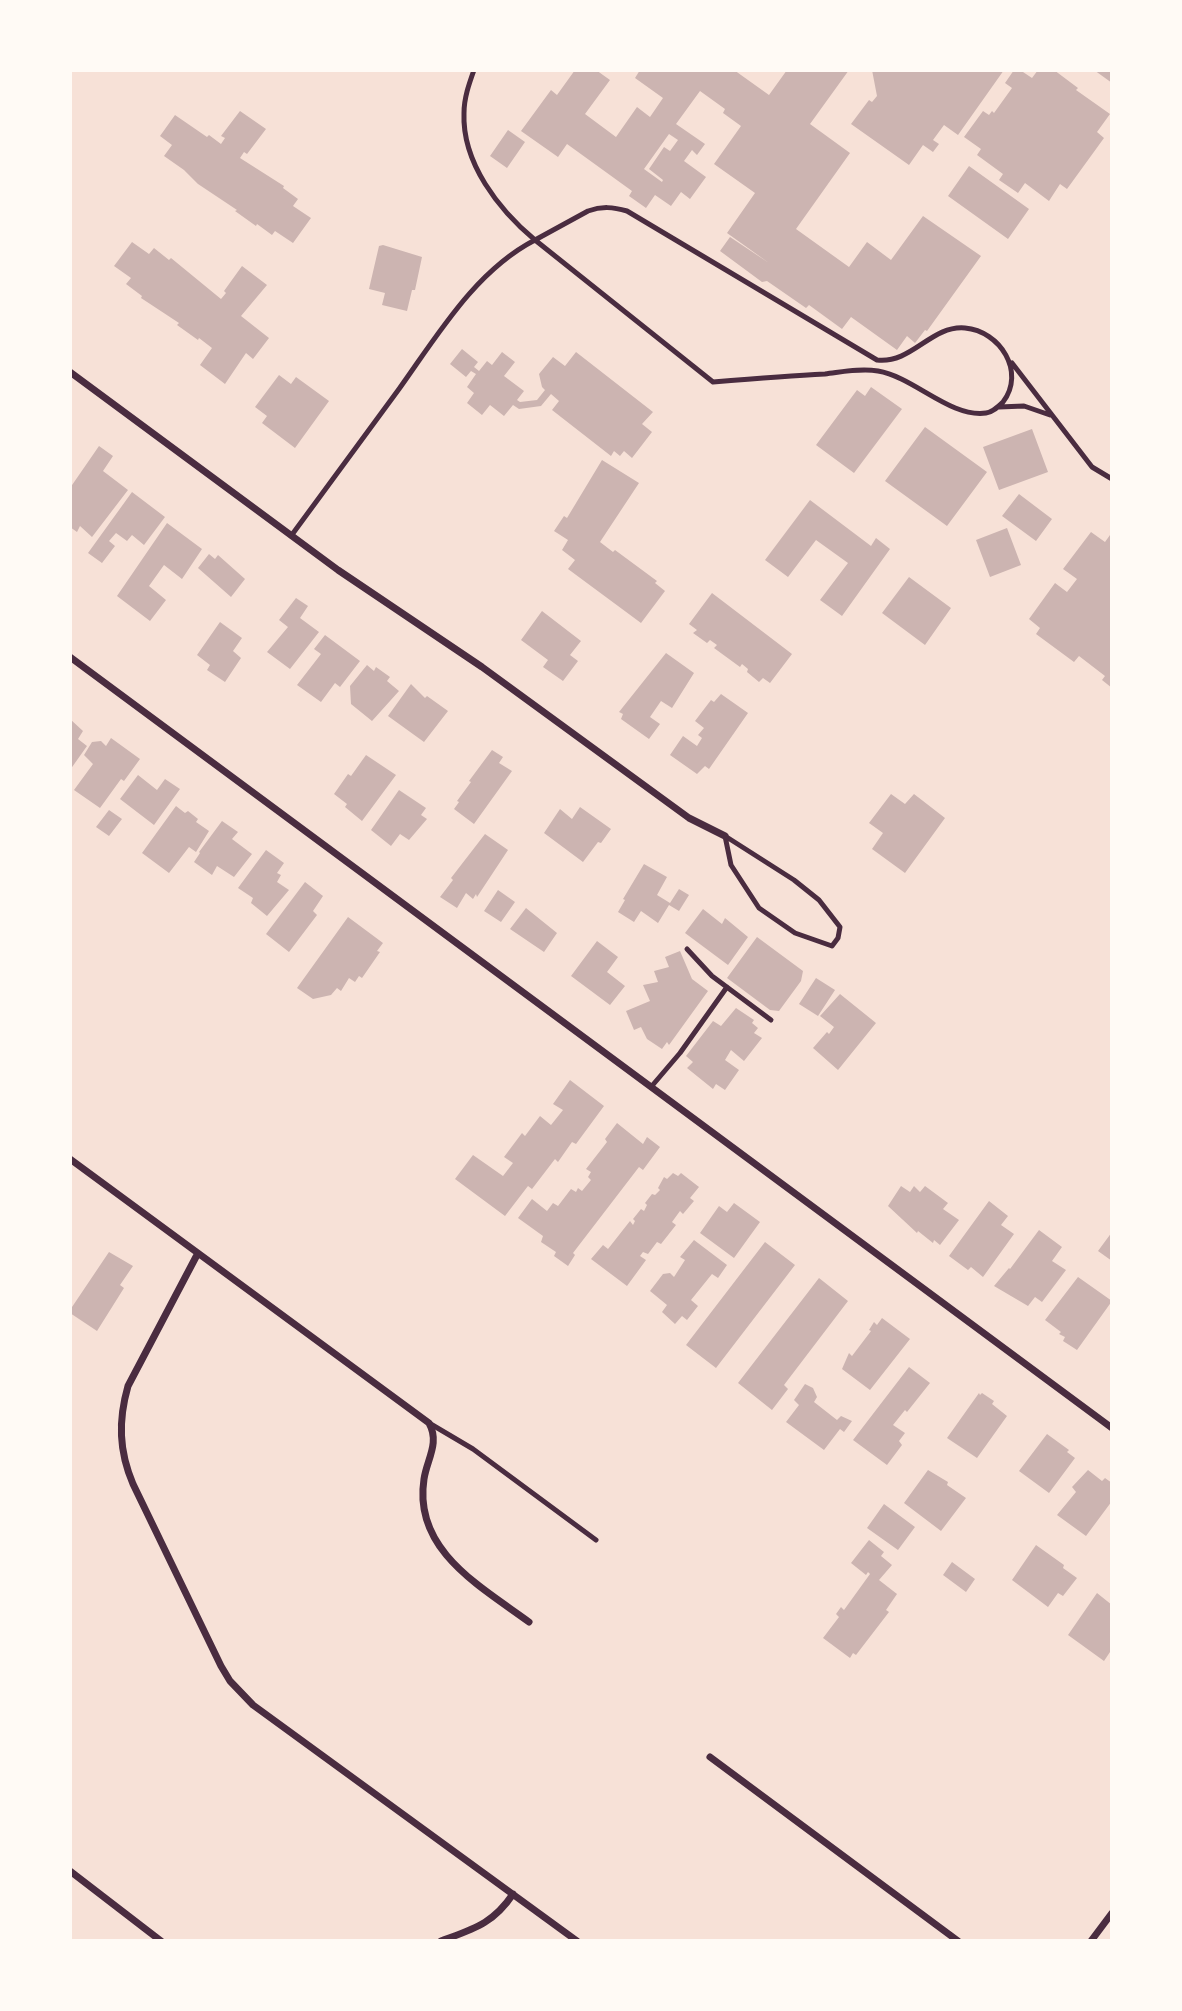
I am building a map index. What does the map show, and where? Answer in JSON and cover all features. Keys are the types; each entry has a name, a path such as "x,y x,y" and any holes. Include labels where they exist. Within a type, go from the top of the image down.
{"street":[{"path":"70,372 338,570 482,667 689,818 725,836"},
{"path":"70,657 1112,1428"},
{"path":"70,1159 429,1423 435,1436 423,1495 428,1524 434,1539 452,1564 528,1622"},
{"path":"198,1253 128,1386 122,1405 121,1440 133,1485 221,1666 242,1695 253,1705 577,1941"},
{"path":"710,1757 958,1941"},
{"path":"70,1871 161,1941"},
{"path":"441,1941 482,1926 497,1914 513,1894"},
{"path":"1091,1941 1112,1913"}],"lane":[{"path":"474,70 467,89 463,114 471,151 478,168 507,215 713,382 870,370 896,376 965,412 989,413 998,407 1010,390 1012,380 1009,359"},
{"path":"291,536 453,314 487,276 535,240 588,211 603,207 626,211 877,360 895,359 945,331 965,328 985,334 994,340 1092,467 1112,479"},
{"path":"998,407 1024,406 1053,416"},
{"path":"725,836 794,880 819,900 839,927 838,938 832,946 795,933 759,908 731,865 725,836"},
{"path":"687,949 712,976 771,1020"},
{"path":"651,1087 680,1053 727,987"},
{"path":"429,1423 473,1449 596,1541"}],"building":[{"path":"575,70 596,70 610,80 585,114 616,137 637,107 650,117 663,98 635,78 640,70 734,70 769,95 787,70 849,70 810,124 850,153 796,229 849,267 867,242 891,260 923,216 981,256 927,331 925,330 915,343 907,336 897,350 851,317 842,329 809,305 806,308 767,281 762,282 720,251 730,237 769,263 727,233 755,193 714,164 741,126 723,113 725,109 700,91 676,124 705,144 697,155 692,150 684,161 706,177 690,199 681,192 671,206 655,195 646,208 629,196 632,191 567,144 558,157 521,131 551,90 557,95","holes":["669,134 678,140 670,151 664,147 649,169 663,180 662,182 644,169"]},
{"path":"872,70 1004,70 958,135 944,125 933,140 939,144 933,152 923,145 909,165 851,124 869,100 872,102 877,96"},
{"path":"1014,70 1020,70 1032,78 1038,70 1054,70 1078,88 1076,90 1110,114 1097,132 1104,138 1067,189 1060,184 1049,201 1025,183 1018,193 999,180 1003,174 977,155 981,149 964,137 983,111 989,115 992,111 994,113 1012,88 1005,83"},
{"path":"1094,70 1112,70 1112,83"},
{"path":"240,111 266,129 247,154 244,152 240,158 284,186 283,188 298,199 293,206 311,218 293,243 275,231 272,235 257,224 256,226 164,156 172,145 160,136 175,115 221,144 225,138 221,136"},
{"path":"508,130 525,142 507,168 490,156"},
{"path":"969,166 1029,209 1008,239 948,196"},
{"path":"132,242 149,254 154,248 169,260 171,258 221,299 242,266 267,285 241,316 269,338 253,359 246,353 225,384 200,365 212,348 141,298 142,296 126,284 131,278 114,266"},
{"path":"379,246 422,257 407,311 382,305 385,293 369,289"},
{"path":"462,349 478,362 474,367 479,371 487,361 492,365 502,352 515,362 504,376 524,391 517,400 520,402 537,400 545,390 539,374 553,357 565,366 576,352 653,412 642,424 652,432 632,458 624,451 620,456 614,451 611,456 552,410 559,401 551,394 541,406 519,409 513,405 504,416 490,405 482,415 467,403 474,393 467,387 476,374 471,371 466,377 450,364"},
{"path":"279,375 291,384 296,377 329,401 295,448 262,423 267,416 255,407"},
{"path":"871,387 902,409 854,473 816,445 857,390 865,396"},
{"path":"925,427 987,472 947,526 885,481"},
{"path":"1032,429 1048,472 999,490 983,447"},
{"path":"99,446 113,456 103,471 128,490 92,537 80,526 77,532 70,527 70,488"},
{"path":"602,460 639,483 600,542 657,581 655,583 665,591 641,623 568,569 575,560 562,550 568,540 554,531 564,516 567,518"},
{"path":"132,492 165,517 144,545 132,535 127,541 116,533 109,541 115,546 102,563 88,553"},
{"path":"1019,494 1052,519 1036,541 1002,516"},
{"path":"810,500 871,546 876,538 890,549 842,616 820,600 848,563 816,540 788,577 765,560"},
{"path":"167,523 202,549 182,579 164,565 149,586 166,600 150,621 117,596"},
{"path":"1007,528 1021,565 990,577 976,540"},
{"path":"1091,532 1105,542 1110,535 1112,537 1112,688 1102,680 1105,676 1079,656 1074,662 1036,634 1040,628 1029,619 1055,583 1067,592 1077,579 1063,569"},
{"path":"209,554 215,559 218,555 245,579 231,597 198,568"},
{"path":"909,577 951,608 925,645 882,613"},
{"path":"712,593 792,654 770,683 763,678 759,682 742,664 740,667 714,648 717,645 710,640 707,643 693,633 697,630 689,624"},
{"path":"296,598 308,606 300,618 319,632 290,669 267,652 288,627 279,620"},
{"path":"542,611 581,641 570,655 578,661 563,681 543,667 548,660 521,640"},
{"path":"220,622 242,638 233,651 241,658 225,682 207,670 210,665 197,655"},
{"path":"325,635 360,661 340,687 335,683 321,702 297,685 321,654 314,649"},
{"path":"666,653 694,673 672,708 661,701 650,717 660,724 649,739 621,719 623,714 619,712"},
{"path":"367,665 374,671 376,667 390,677 387,681 399,691 372,721 351,704 350,686"},
{"path":"411,684 425,698 427,696 448,711 424,742 388,716"},
{"path":"721,694 748,713 709,769 705,766 697,774 670,755 683,736 697,746 702,738 698,735 704,728 695,721 711,700 714,702"},
{"path":"70,719 83,731 78,739 87,746 70,770"},
{"path":"111,738 140,759 100,808 74,790 93,764 84,755 92,742 101,741 106,746"},
{"path":"492,750 503,757 499,763 512,771 474,824 454,809 471,782 469,781"},
{"path":"366,755 396,775 362,821 334,794"},
{"path":"138,775 157,790 165,779 180,789 154,825 120,799"},
{"path":"399,790 426,808 421,815 427,819 409,840 400,834 391,846 371,830"},
{"path":"891,794 905,804 914,794 945,818 905,873 872,849 883,833 869,823"},
{"path":"176,806 185,813 188,811 198,819 196,822 209,831 196,852 189,847 169,873 142,853"},
{"path":"580,807 611,829 583,862 544,833 560,809 572,819"},
{"path":"109,810 122,819 109,836 96,827"},
{"path":"222,821 238,832 232,839 252,854 234,877 217,866 212,875 194,862"},
{"path":"485,834 508,850 477,897 476,894 473,899 466,893 457,908 440,897"},
{"path":"266,850 284,863 277,873 281,875 277,882 289,890 267,916 251,903 253,898 238,888"},
{"path":"644,864 667,877 657,895 670,903 679,889 689,895 679,911 669,905 658,923 641,911 634,922 618,912"},
{"path":"305,882 323,896 313,911 317,915 289,952 266,934"},
{"path":"498,890 515,902 501,922 484,911"},
{"path":"526,908 557,933 544,952 510,929"},
{"path":"703,909 722,924 725,918 748,937 728,965 685,933"},
{"path":"348,917 383,943 377,951 380,952 362,978 359,976 355,982 349,978 341,991 337,988 331,995 313,999 297,988"},
{"path":"757,937 803,971 801,981 779,1011 770,1010 727,978"},
{"path":"597,941 618,957 607,972 625,986 610,1005 571,976"},
{"path":"680,951 692,979 708,991 669,1045 667,1042 662,1049 647,1039 641,1027 634,1030 626,1011 650,1001 643,985 658,982 654,971 669,967 665,957"},
{"path":"816,978 835,990 818,1016 799,1004"},
{"path":"840,994 876,1023 838,1070 813,1048 834,1027 820,1016"},
{"path":"736,1008 754,1020 752,1023 758,1028 754,1033 762,1038 744,1061 731,1050 725,1060 739,1070 725,1090 716,1084 713,1089 687,1068 693,1062 686,1056 713,1021 721,1026"},
{"path":"570,1080 604,1106 576,1144 572,1142 558,1162 555,1159 532,1189 528,1186 505,1216 455,1179 473,1155 503,1176 513,1163 504,1157 522,1133 525,1136 540,1116 551,1125 563,1110 553,1104"},
{"path":"617,1123 643,1144 647,1137 660,1147 643,1170 639,1167 573,1253 575,1255 568,1266 554,1256 556,1252 541,1242 543,1236 518,1218 532,1199 547,1211 553,1203 558,1206 571,1189 576,1192 578,1188 582,1191 591,1180 588,1177 591,1172 586,1169 607,1142 605,1139"},
{"path":"673,1173 678,1176 681,1173 699,1187 690,1198 694,1201 683,1214 680,1211 672,1222 676,1225 661,1244 657,1242 648,1254 643,1252 640,1256 646,1260 627,1286 591,1259 603,1245 608,1249 630,1221 633,1225 633,1219 641,1209 644,1211 647,1205 645,1203 652,1194 655,1195 660,1190 658,1188 664,1177 667,1179"},
{"path":"901,1186 910,1192 914,1186 920,1192 925,1186 948,1203 943,1209 959,1220 940,1245 918,1231 917,1233 888,1206"},
{"path":"989,1201 1008,1216 1001,1225 1014,1234 983,1277 971,1267 968,1270 949,1256"},
{"path":"734,1203 760,1222 734,1258 700,1233 719,1206 727,1212"},
{"path":"1039,1230 1062,1247 1052,1261 1066,1270 1042,1302 1035,1297 1028,1306 994,1286"},
{"path":"1112,1232 1112,1261 1098,1251"},
{"path":"694,1240 727,1265 718,1278 712,1274 691,1300 698,1306 687,1320 682,1316 675,1324 662,1312 667,1305 650,1291 663,1274 670,1273 674,1277 685,1260 680,1257"},
{"path":"765,1242 795,1265 716,1368 686,1345"},
{"path":"109,1252 133,1266 120,1285 124,1288 97,1331 70,1313 70,1310"},
{"path":"1078,1277 1112,1301 1077,1350 1063,1341 1065,1337 1059,1334 1061,1332 1045,1320"},
{"path":"819,1278 848,1301 784,1385 788,1389 772,1410 738,1383"},
{"path":"882,1318 910,1339 870,1390 842,1369 849,1353 852,1356 871,1331 869,1330 874,1322 877,1325"},
{"path":"909,1367 930,1383 893,1425 905,1433 899,1441 902,1445 887,1465 853,1440"},
{"path":"805,1384 813,1388 817,1397 814,1402 837,1420 841,1416 852,1421 844,1432 840,1429 824,1450 786,1422 799,1405 794,1400"},
{"path":"979,1393 994,1401 992,1404 1007,1416 977,1458 947,1438"},
{"path":"1047,1434 1069,1450 1067,1452 1075,1458 1049,1493 1019,1471"},
{"path":"928,1470 948,1482 947,1485 966,1498 941,1531 904,1503"},
{"path":"1088,1470 1102,1481 1105,1478 1112,1483 1112,1501 1086,1536 1057,1515 1076,1492 1072,1487"},
{"path":"884,1504 915,1527 898,1550 867,1528"},
{"path":"869,1540 884,1552 881,1556 892,1565 879,1580 897,1594 886,1610 889,1612 856,1655 853,1653 850,1658 823,1638 839,1617 836,1614 841,1607 844,1610 870,1574 868,1572 866,1575 851,1563"},
{"path":"1036,1545 1077,1578 1063,1596 1058,1593 1048,1607 1012,1580"},
{"path":"952,1562 975,1579 966,1592 943,1575"},
{"path":"1097,1593 1112,1605 1112,1649 1104,1661 1068,1635"}]}
